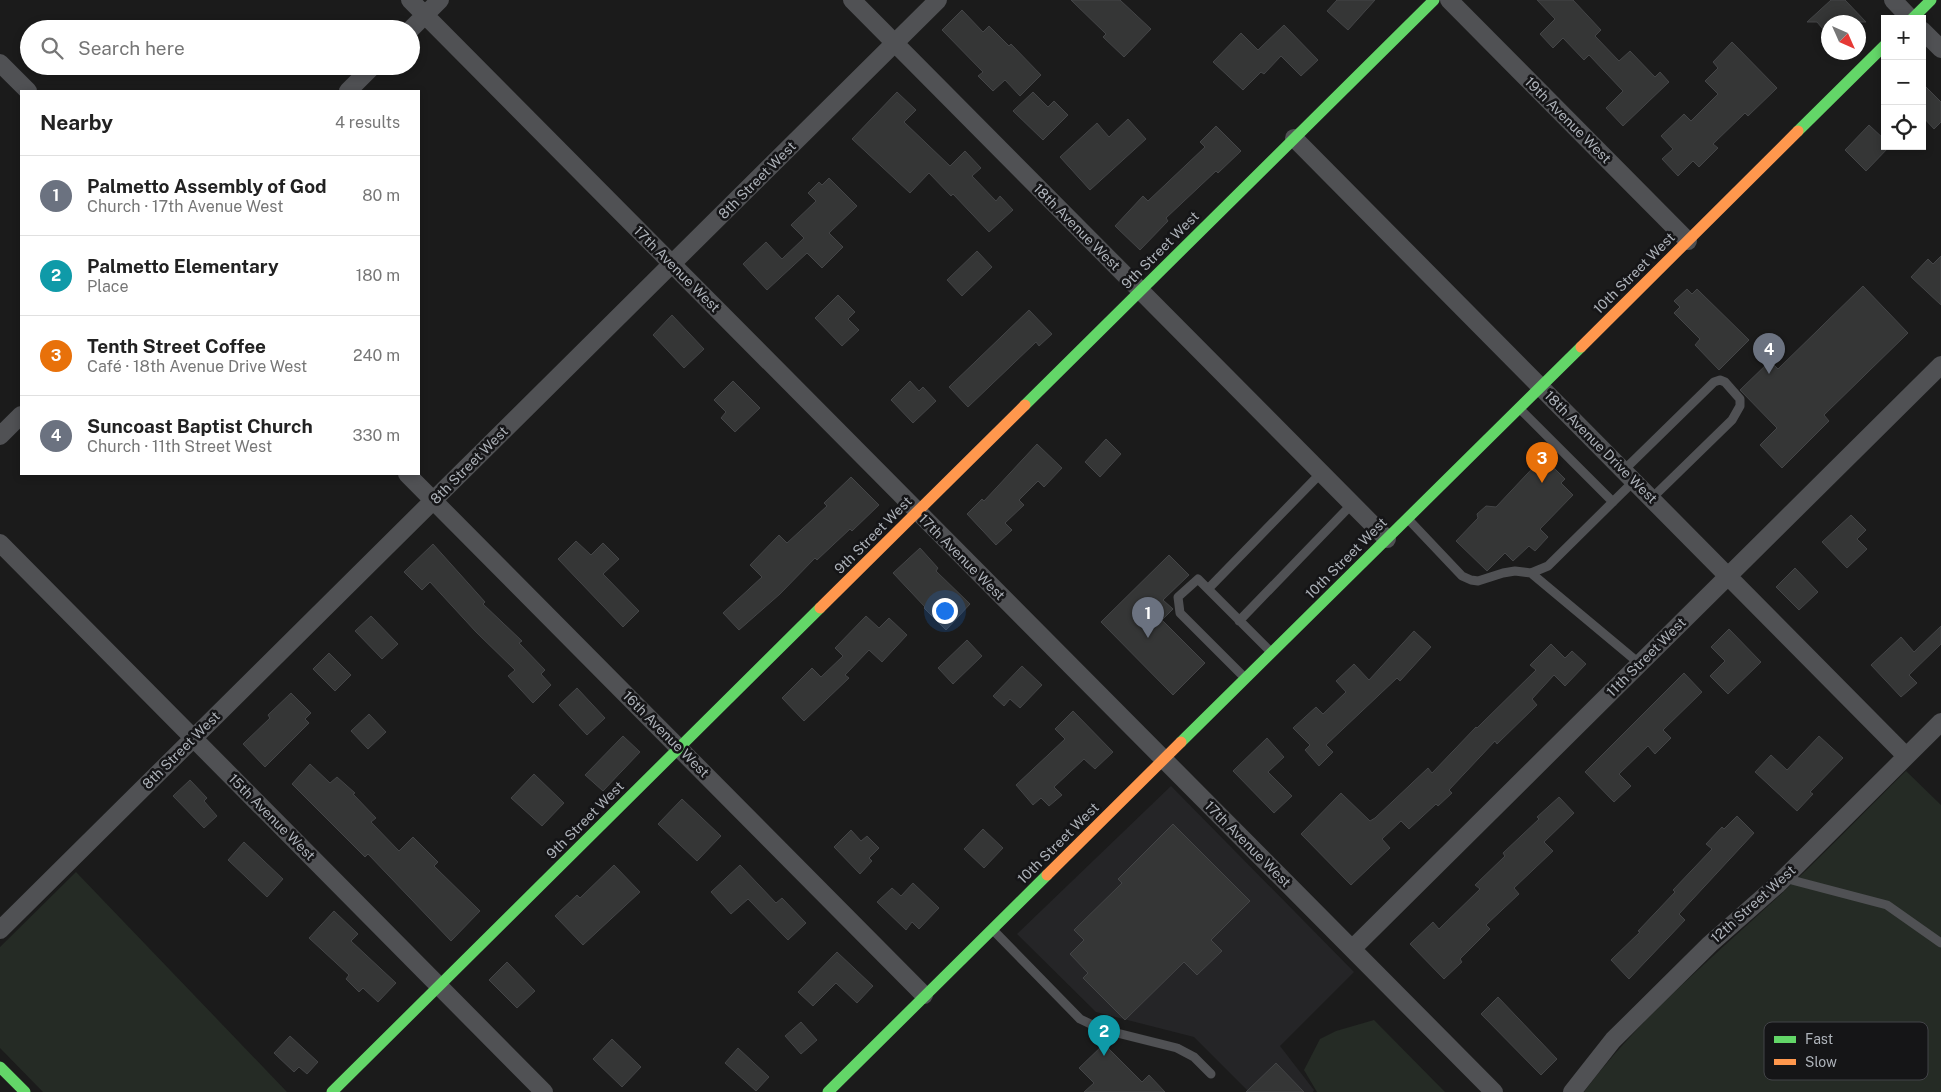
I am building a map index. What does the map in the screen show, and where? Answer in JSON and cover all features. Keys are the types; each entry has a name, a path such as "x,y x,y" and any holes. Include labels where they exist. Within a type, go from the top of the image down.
{"street":[{"name":"17th Avenue West","path":"410,0 1494,1092"},
{"path":"420,20 440,0"},
{"name":"18th Avenue West","path":"852,0 1386,539"},
{"name":"8th Street West","path":"0,930 938,0"},
{"name":"9th Street West","path":"332,1092 1434,0"},
{"name":"19th Avenue West","path":"1449,0 1688,240"},
{"path":"1893,0 1907,15"},
{"path":"1915,15 1931,0"},
{"path":"1926,34 1941,49"},
{"name":"10th Street West","path":"828,1092 1881,49"},
{"path":"0,63 27,90"},
{"path":"349,90 364,75"},
{"name":"18th Avenue Drive West","path":"1294,138 1906,756"},
{"name":"11th Street West","path":"1352,950 1941,365"},
{"path":"0,436 20,416"},
{"name":"16th Avenue West","path":"408,475 924,995"},
{"name":"15th Avenue West","path":"0,543 544,1092"},
{"name":"12th Street West","path":"1572,1092 1613,1040 1710,944 1784,878 1941,722"},
{"path":"0,1067 24,1092"}],"lane":[{"path":"1408,518 1462,576 1471,580 1478,581 1515,571 1531,573 1548,566 1613,502 1629,476 1714,382 1720,380 1740,400 1740,406 1732,420 1652,498"},
{"path":"1519,408 1613,502"},
{"path":"1208,589 1321,473"},
{"path":"1239,621 1352,504"},
{"path":"1531,573 1640,664"},
{"path":"1246,678 1180,613 1178,597 1198,579 1272,653"},
{"path":"1784,878 1888,905 1941,943"},
{"path":"992,929 1080,1018 1101,1029 1177,1048 1194,1057 1211,1074"}],"shaded area":[{"path":"1906,771 1941,805 1941,1092 1584,1092 1604,1066 1648,1018 1803,873"},
{"path":"1171,786 1354,972 1280,1046 1314,1090 1313,1092 1249,1092 1194,1037 1096,1012 1017,934"},
{"path":"76,872 287,1092 43,1092 0,1048 0,947"},
{"path":"1374,1020 1445,1092 1317,1092 1304,1070 1320,1039 1336,1031"}],"building":[{"path":"1071,0 1120,0 1151,29 1124,57 1103,37 1106,34"},
{"path":"1337,0 1375,0 1348,30 1327,11"},
{"path":"1537,0 1573,0 1601,30 1595,36 1619,61 1630,51 1655,77 1660,72 1669,82 1623,126 1606,108 1623,91 1589,55 1584,60 1563,38 1553,48 1540,34 1555,19"},
{"path":"1831,0 1845,0 1859,15 1821,15 1821,27 1817,22 1807,22"},
{"path":"962,10 983,32 989,26 1009,46 1011,44 1041,75 1020,96 1005,80 993,91 978,76 983,72 942,30"},
{"path":"1284,25 1318,60 1301,76 1281,56 1264,74 1261,72 1243,90 1213,62 1241,33 1258,50"},
{"path":"1732,42 1777,88 1748,116 1745,113 1713,144 1718,148 1699,167 1693,161 1678,176 1662,159 1673,149 1661,136 1684,114 1691,121 1718,94 1705,81 1718,68 1713,62"},
{"path":"1926,87 1941,102 1941,122 1934,129 1926,120"},
{"path":"897,92 916,110 904,122 950,166 965,151 981,168 972,176 996,201 1000,196 1013,210 989,232 953,194 951,196 929,173 910,193 852,139"},
{"path":"1033,92 1048,107 1054,101 1068,115 1043,140 1013,111"},
{"path":"1128,119 1146,139 1090,190 1060,157 1097,123 1109,137"},
{"path":"1869,125 1881,136 1881,150 1886,150 1866,171 1845,150"},
{"path":"1216,126 1241,151 1218,173 1216,171 1166,218 1168,221 1140,250 1115,226 1143,196 1148,201 1205,147 1200,142"},
{"path":"829,178 857,206 829,233 843,247 822,268 807,253 767,290 743,264 766,242 782,259 804,238 791,225 816,201 808,193 819,182 822,185"},
{"path":"977,251 992,267 962,296 947,280"},
{"path":"1941,256 1941,305 1911,277 1928,259 1933,264"},
{"path":"1863,286 1908,333 1824,415 1829,421 1782,468 1760,445 1777,428 1740,390 1770,361 1778,369"},
{"path":"1687,289 1692,294 1697,289 1749,340 1719,370 1695,345 1700,339 1674,313 1680,307 1674,301"},
{"path":"838,295 855,312 848,319 859,330 842,346 815,318"},
{"path":"1029,310 1052,334 1039,346 1036,342 968,407 949,387"},
{"path":"672,315 704,349 684,368 653,335"},
{"path":"733,381 760,408 735,432 721,418 726,412 714,400"},
{"path":"910,381 919,391 923,387 936,401 913,423 891,400"},
{"path":"1106,439 1121,454 1100,477 1085,462"},
{"path":"1037,444 1062,468 1044,487 1038,481 1019,500 1024,505 1005,523 1012,530 996,545 967,514 982,499 984,501"},
{"path":"1543,457 1565,479 1561,483 1573,495 1540,529 1548,537 1535,551 1529,546 1513,561 1505,553 1487,571 1456,541 1478,518 1477,514 1486,506 1496,507"},
{"path":"851,477 879,505 852,531 850,529 817,560 815,558 780,594 739,630 723,613 762,577 750,565 779,535 787,543 827,506 824,503"},
{"path":"1851,515 1866,530 1857,539 1867,549 1847,568 1822,542"},
{"path":"576,541 591,555 603,543 619,559 603,574 639,611 623,627 558,559"},
{"path":"433,544 485,602 483,604 522,641 519,643 545,670 541,674 551,685 533,703 508,676 515,670 476,632 430,582 422,590 404,572"},
{"path":"920,548 938,568 936,571 970,604 946,630 893,573"},
{"path":"1169,555 1189,575 1163,600 1173,609 1162,620 1205,663 1173,695 1101,622"},
{"path":"1795,568 1818,592 1799,610 1776,587"},
{"path":"371,616 398,644 382,659 355,631"},
{"path":"866,616 879,628 889,618 907,635 882,662 869,650 845,675 849,678 804,721 782,698 812,668 821,677 843,656 835,648"},
{"path":"1941,626 1941,644 1909,675 1917,683 1901,697 1871,665 1901,637 1914,652"},
{"path":"1729,629 1761,662 1728,694 1710,676 1725,661 1711,647"},
{"path":"1414,631 1431,647 1400,681 1397,678 1326,745 1333,752 1319,766 1305,750 1310,745 1293,728 1316,707 1323,714 1346,692 1336,681 1354,664 1369,680"},
{"path":"967,640 982,656 953,684 938,668"},
{"path":"1551,644 1565,658 1572,651 1586,664 1565,686 1554,675 1532,699 1537,705 1497,744 1495,741 1449,790 1452,793 1438,806 1436,804 1409,829 1401,821 1382,839 1390,848 1351,885 1301,834 1341,793 1370,821 1375,818 1428,768 1432,773 1476,727 1536,670 1530,665"},
{"path":"329,653 351,675 335,691 313,669"},
{"path":"1022,666 1042,685 1020,708 1010,699 1004,706 993,696"},
{"path":"1684,673 1702,692 1663,730 1671,738 1655,754 1648,746 1619,774 1631,786 1614,802 1585,772"},
{"path":"577,688 605,718 587,735 559,705"},
{"path":"291,693 311,713 305,719 309,723 265,767 243,744 270,718 268,715"},
{"path":"1073,711 1113,752 1095,769 1084,759 1054,787 1062,795 1049,806 1041,798 1033,805 1016,785 1065,739 1055,729"},
{"path":"369,714 386,732 368,749 351,731"},
{"path":"623,736 640,752 603,791 585,775"},
{"path":"1819,736 1843,758 1810,792 1813,794 1797,811 1755,772 1771,755 1787,770"},
{"path":"1267,738 1284,757 1268,772 1292,796 1274,813 1233,771"},
{"path":"310,764 330,783 337,777 355,793 353,794 376,818 371,822 399,851 413,837 438,862 434,866 480,911 451,941 368,854 365,857 292,784"},
{"path":"534,774 564,803 542,826 511,798"},
{"path":"190,780 207,798 204,801 217,816 204,828 173,796"},
{"path":"1559,797 1574,813 1544,842 1553,851 1514,888 1519,894 1486,925 1490,929 1460,959 1462,962 1444,979 1410,944 1433,922 1439,929 1480,889 1475,885 1505,856 1503,853 1539,819 1537,817"},
{"path":"682,799 721,836 697,861 658,824"},
{"path":"1737,816 1754,833 1679,914 1685,920 1629,979 1611,960 1640,932 1638,931 1675,892 1673,890 1712,849 1706,844 1722,827 1724,829"},
{"path":"1173,824 1250,901 1211,940 1222,951 1197,975 1184,962 1125,1020 1083,978 1088,973 1070,954 1084,940 1074,930 1122,883 1118,879"},
{"path":"983,829 1003,848 984,868 964,849"},
{"path":"851,830 861,841 867,836 879,848 869,858 872,861 860,874 834,847"},
{"path":"244,842 283,879 267,897 228,860"},
{"path":"614,865 640,892 583,945 555,916 577,895 580,898"},
{"path":"740,865 776,903 782,898 806,923 788,940 748,899 731,914 711,892"},
{"path":"913,883 939,908 919,929 912,922 906,930 877,902 892,888 901,896"},
{"path":"334,911 358,934 351,941 396,983 378,1002 363,988 359,992 346,979 349,975 309,938"},
{"path":"837,952 873,986 857,1003 836,983 813,1006 798,992"},
{"path":"507,962 535,991 517,1008 489,980"},
{"path":"1498,997 1557,1059 1541,1075 1481,1014"},
{"path":"801,1022 817,1040 801,1054 785,1036"},
{"path":"290,1036 318,1062 307,1074 299,1067 294,1072 274,1053"},
{"path":"612,1039 641,1067 622,1087 593,1059"},
{"path":"1104,1044 1142,1082 1149,1075 1165,1092 1084,1092 1094,1083 1079,1068"},
{"path":"738,1048 769,1077 756,1091 725,1063"},
{"path":"1276,1063 1304,1092 1246,1092"}],"traffic: fast":[{"path":"1025,405 1434,0"},
{"path":"1916,15 1931,0"},
{"path":"1798,131 1881,49"},
{"path":"1181,742 1581,347"},
{"path":"332,1092 820,608"},
{"path":"828,1092 1047,875"},
{"path":"0,1067 25,1092"}],"traffic: slow":[{"path":"1581,347 1798,131"},
{"path":"820,608 1025,405"},
{"path":"1047,875 1181,742"}],"place":[{"name":"Suncoast Baptist Church","path":"1769,374"},
{"name":"Tenth Street Coffee","path":"1542,483"},
{"name":"Palmetto Assembly of God","path":"1148,638"},
{"name":"Palmetto Elementary","path":"1104,1056"}]}
